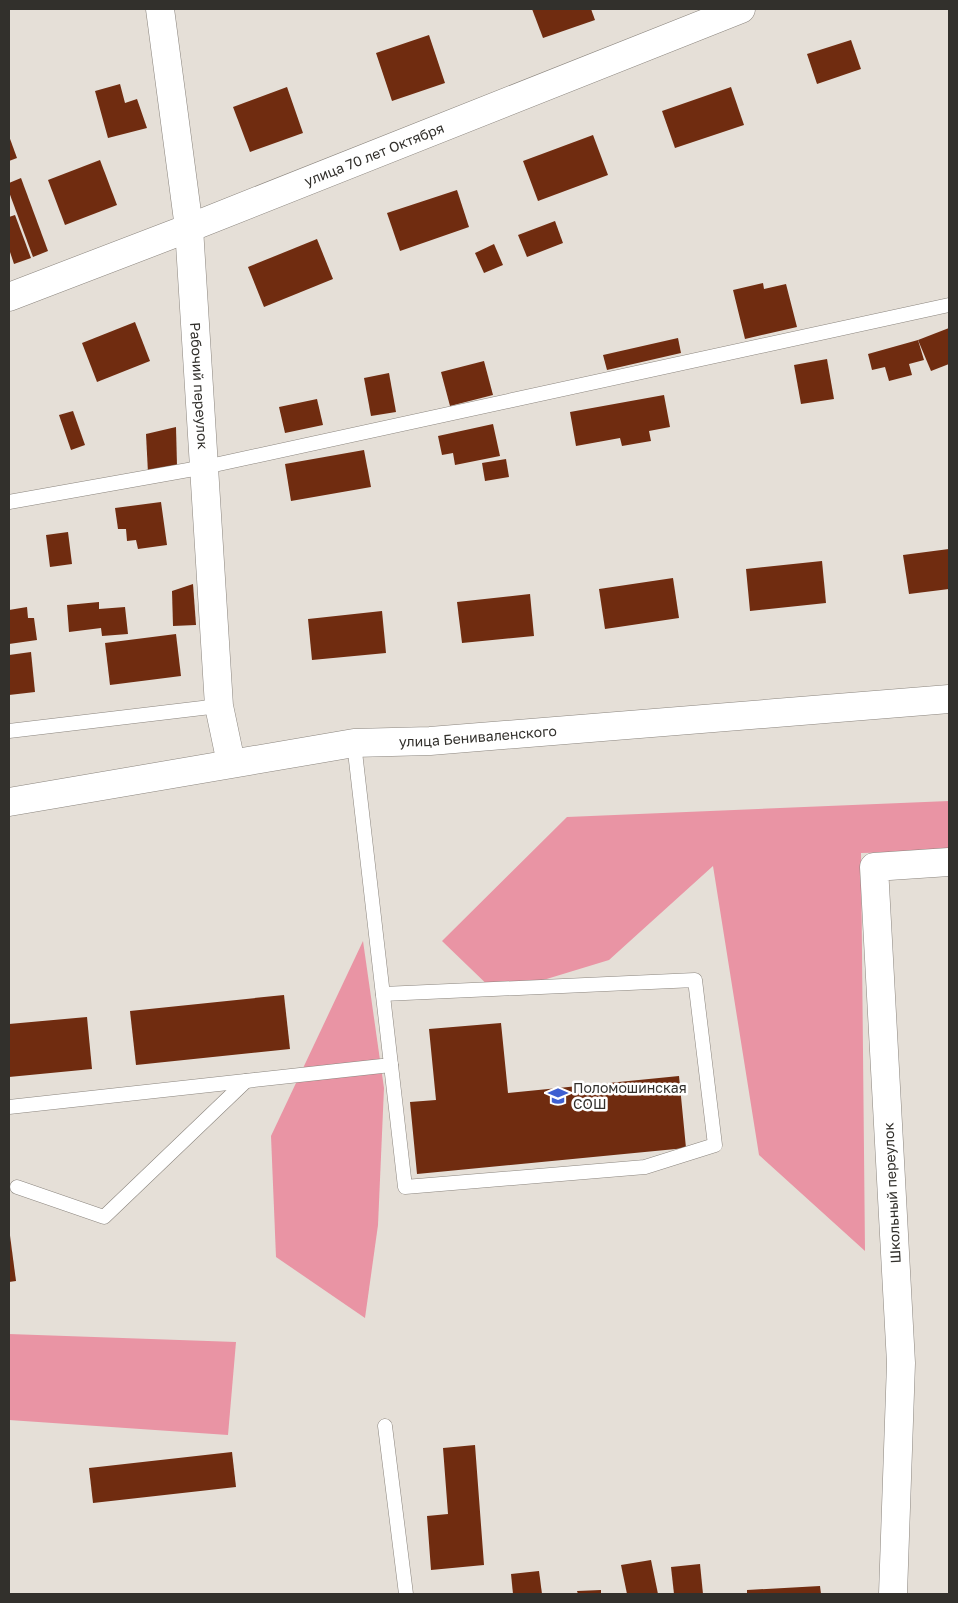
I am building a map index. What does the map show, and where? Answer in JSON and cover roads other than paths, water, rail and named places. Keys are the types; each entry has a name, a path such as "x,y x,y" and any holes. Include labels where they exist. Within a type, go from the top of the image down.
{"street":[{"name":"Рабочий переулок","path":"160,9 189,228 219,706 231,763"},
{"name":"улица 70 лет Октября","path":"9,297 189,228 741,9"},
{"name":"улица Бениваленского","path":"9,802 354,743 430,741 949,699"},
{"name":"Школьный переулок","path":"892,1594 901,1363 874,867 949,862"}],"lane":[{"path":"9,502 205,467 949,305"},
{"path":"9,731 219,706"},
{"path":"354,743 405,1187 645,1167 715,1145 695,980 383,994"},
{"path":"9,1107 392,1065"},
{"path":"17,1187 104,1217 246,1081"},
{"path":"385,1426 406,1594"}],"place":[{"name":"Поломошинская СОШ","path":"558,1096"}]}
